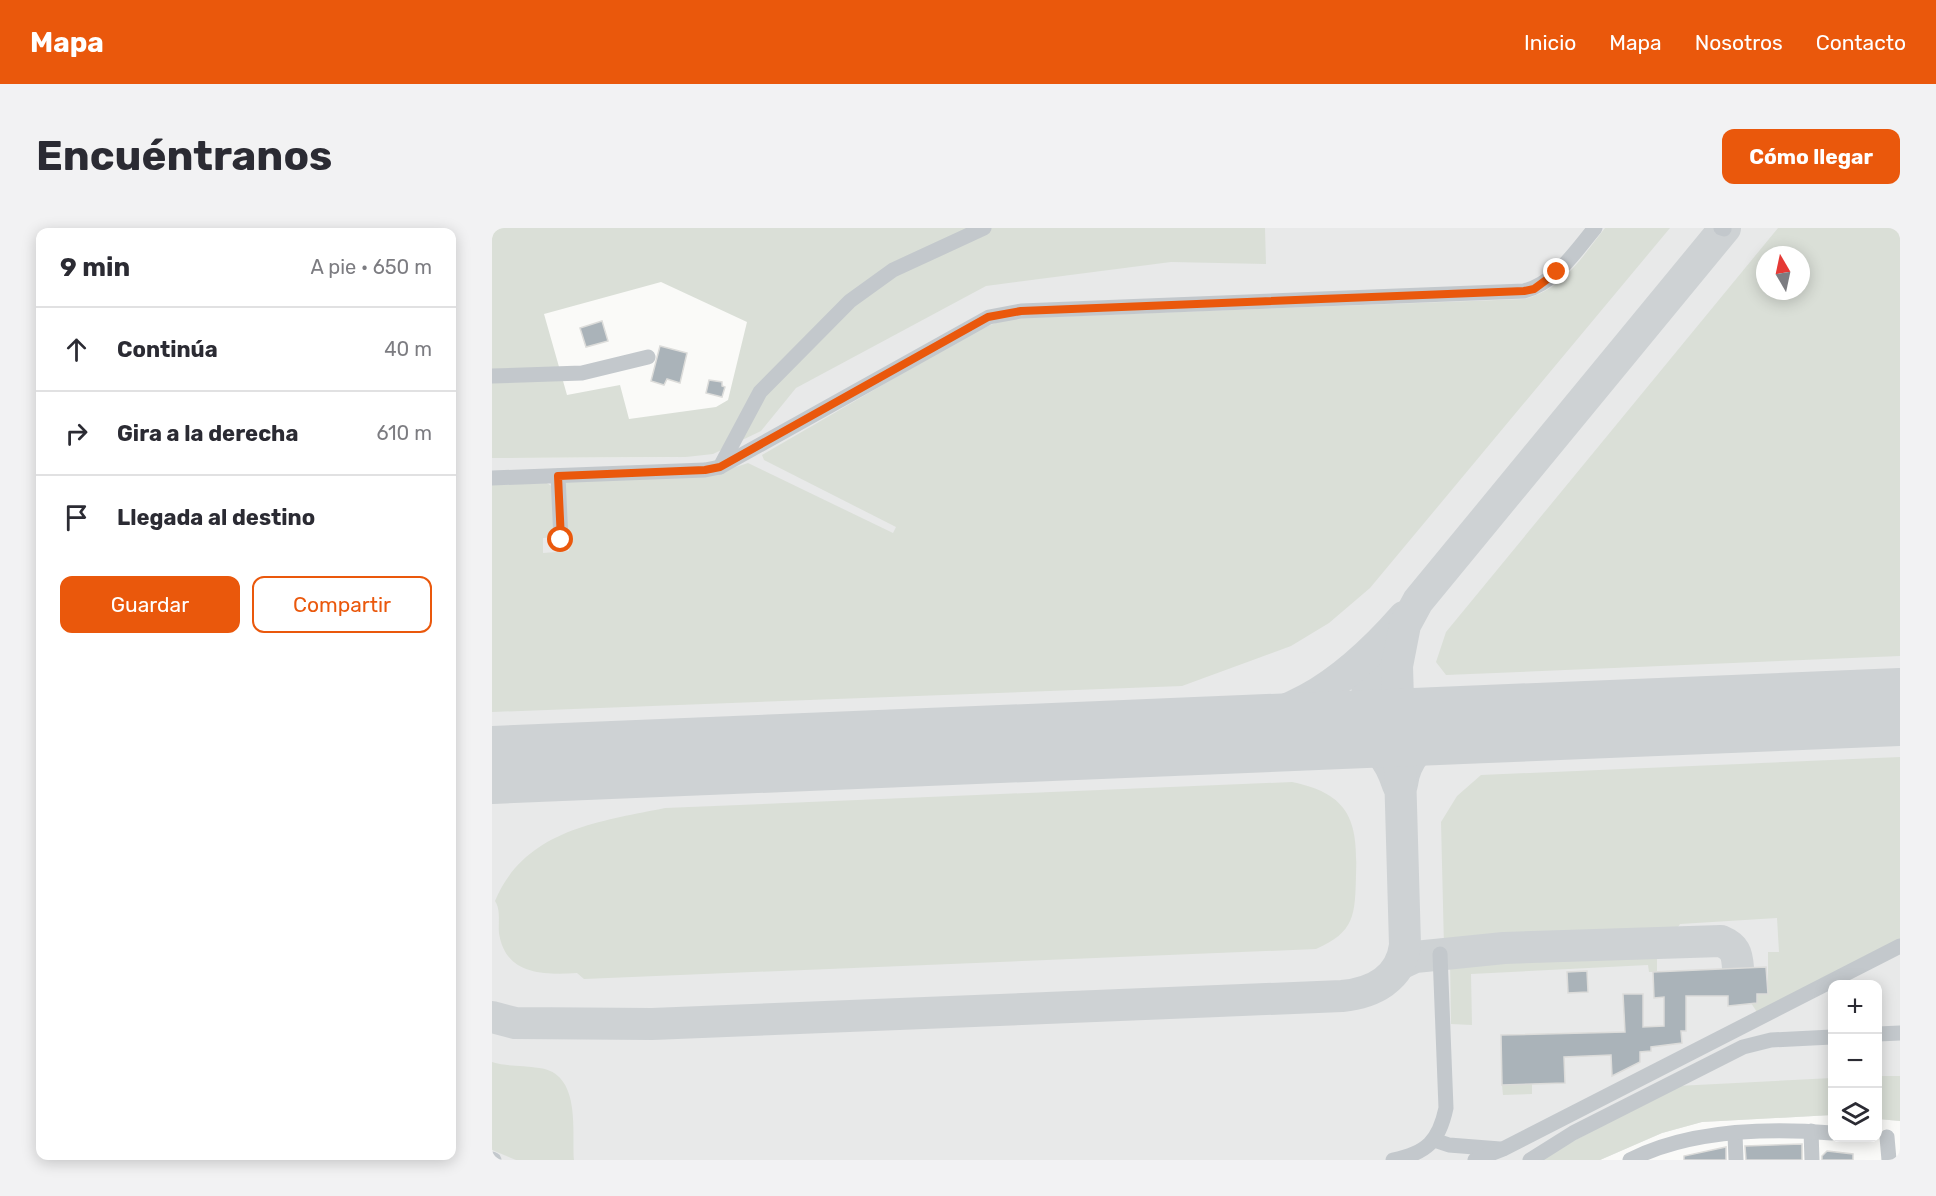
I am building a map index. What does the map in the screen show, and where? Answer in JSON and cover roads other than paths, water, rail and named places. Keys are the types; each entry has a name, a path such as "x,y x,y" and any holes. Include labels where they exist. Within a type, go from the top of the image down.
{"street":[{"path":"720,467 760,392 850,301 893,270 984,228"},
{"path":"492,478 705,470 720,467 988,317 1021,311 1524,291 1534,289 1557,272 1595,228"},
{"path":"492,376 582,373 648,357"},
{"path":"558,476 561,540"},
{"path":"1475,1160 1503,1149 1900,946"},
{"path":"1393,1160 1409,1157 1434,1140 1441,1130 1446,1108 1440,954"},
{"path":"1882,1034 1900,1033"},
{"path":"1530,1160 1574,1133 1743,1047 1771,1040 1828,1037"},
{"path":"1630,1160 1659,1156 1695,1139 1735,1134 1811,1131 1828,1133"},
{"path":"1811,1131 1812,1160"},
{"path":"1735,1134 1736,1160"},
{"path":"1888,1137 1889,1160"},
{"path":"1434,1140 1449,1145 1503,1149"}]}
